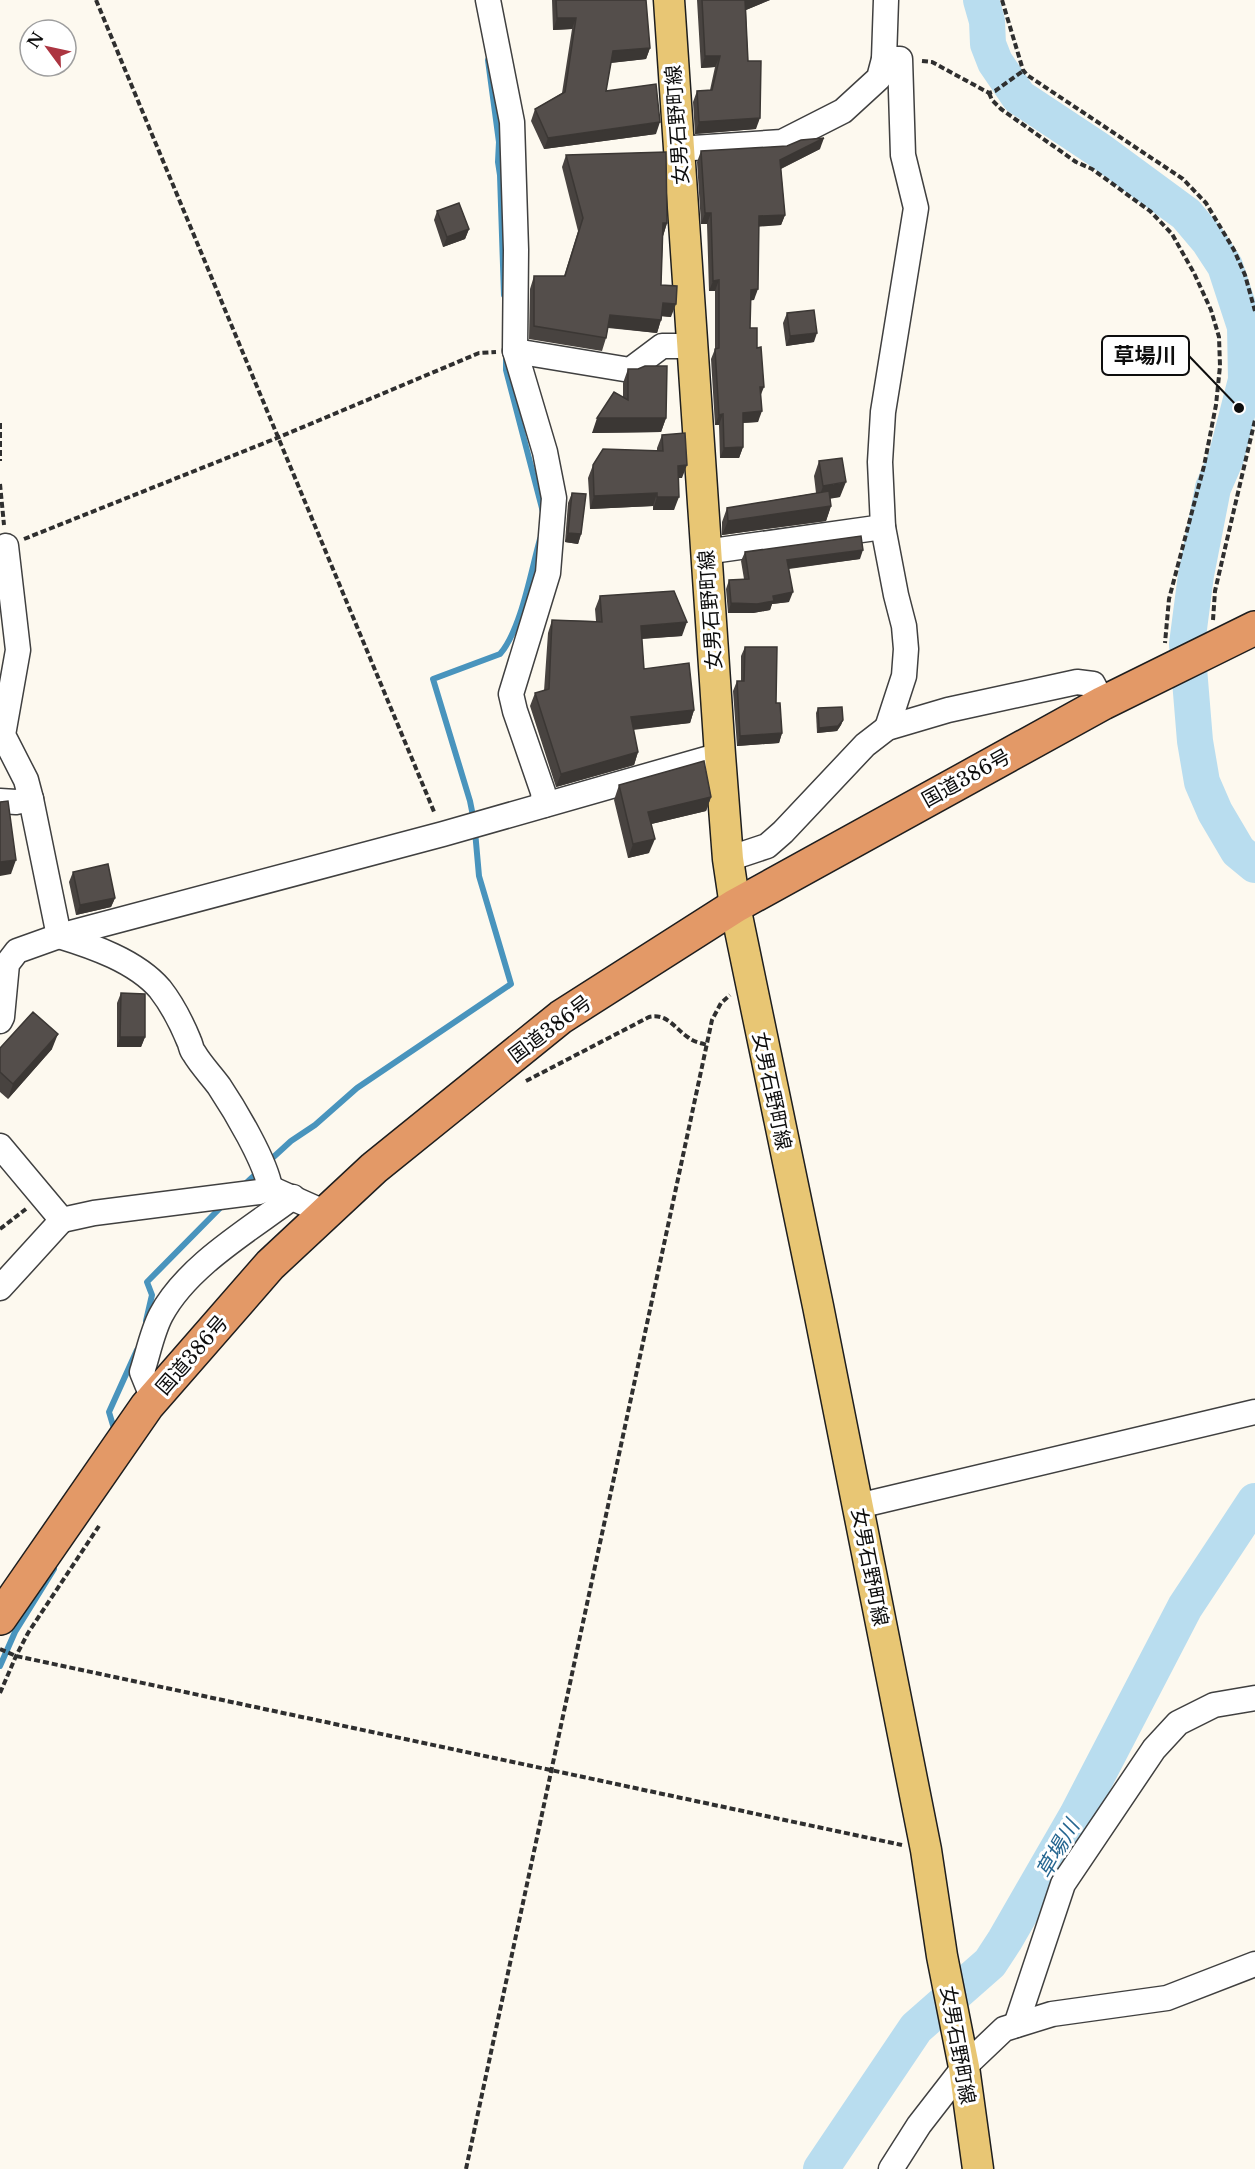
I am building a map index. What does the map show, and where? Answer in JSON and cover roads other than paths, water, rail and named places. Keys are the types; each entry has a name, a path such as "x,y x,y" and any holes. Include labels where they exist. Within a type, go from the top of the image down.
{"highway":[{"name":"国道386号","path":"4,1600 153,1399 270,1265 374,1168 561,1017 735,906 1103,702 1255,628"}],"main road":[{"name":"女男石野町線","path":"669,0 705,552 728,859 750,988 818,1306 926,1850 978,2169"}],"street":[{"path":"488,0 512,122 516,250 515,351 545,452 554,498 549,573 511,694 543,792 544,805"},
{"path":"886,0 903,155 916,208 884,411 880,462 883,527 904,626 906,649 904,676 887,728"},
{"path":"678,149 782,142 843,111 879,78 892,59"},
{"path":"515,351 630,370 662,346 691,346"},
{"path":"705,552 883,527"},
{"path":"6,546 18,650 3,735 26,780 32,799 59,936"},
{"path":"728,859 767,846 866,746 887,728 948,710 1077,682 1093,684 1103,702"},
{"path":"0,1022 7,964 17,951 59,936 443,834 720,755"},
{"path":"0,801 16,802 32,799"},
{"path":"59,936 80,942 138,970 159,988 177,1017 193,1052 236,1113 268,1176 270,1188"},
{"path":"0,1146 62,1221"},
{"path":"0,1288 62,1221 94,1213 259,1192 270,1188 326,1213"},
{"path":"153,1399 142,1372 160,1317 179,1287 198,1268 293,1197"},
{"path":"858,1506 1255,1412"},
{"path":"1016,2025 1063,1884 1154,1749 1178,1723 1214,1705 1255,1698"},
{"path":"891,2169 961,2057 1004,2029 1053,2014 1167,1998 1255,1964"}],"waterway":[{"name":"草場川","path":"981,0 987,21 988,44 995,62 1019,97 1099,150 1186,214 1208,240 1225,266 1245,327 1246,380 1226,458 1213,488 1196,575 1187,644 1195,741 1202,782 1215,812 1238,851 1255,865"},
{"path":"488,60 499,142 504,295"},
{"path":"506,356 506,370 543,512"},
{"path":"474,821 433,679 500,654 520,616 540,539"},
{"path":"267,1163 357,1088 511,984 479,876 475,831"},
{"path":"243,1186 260,1170"},
{"path":"146,1321 152,1295 147,1282 223,1205"},
{"path":"115,1432 109,1412 137,1350"},
{"name":"草場川","path":"821,2169 916,2028 990,1963 1005,1940 1077,1815 1185,1607 1255,1501"},
{"path":"0,1666 15,1632 54,1569"}],"place":[{"name":"草場川","path":"1239,408"}]}
